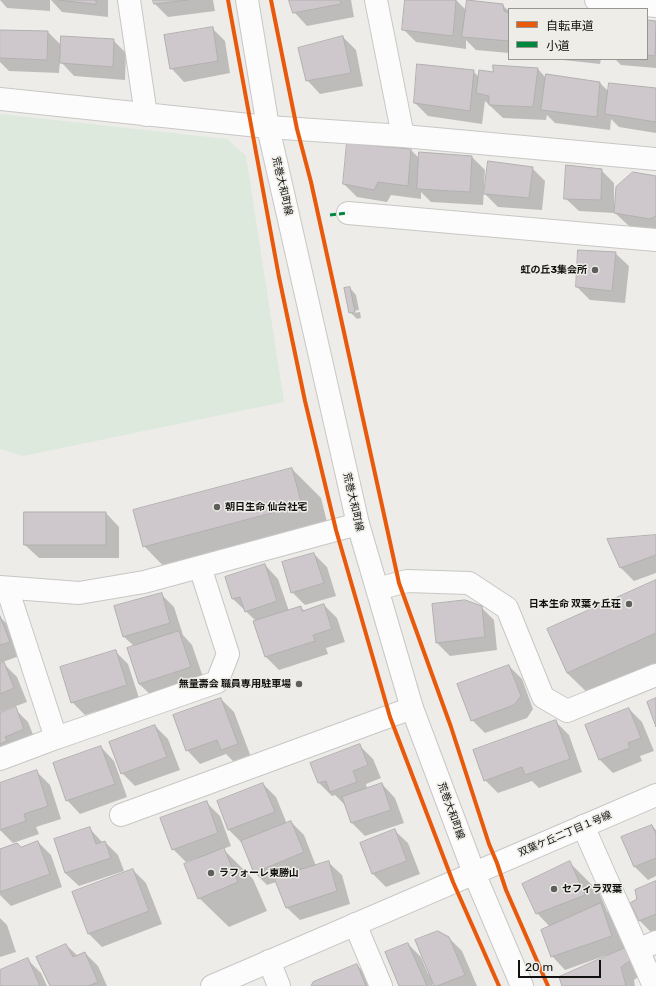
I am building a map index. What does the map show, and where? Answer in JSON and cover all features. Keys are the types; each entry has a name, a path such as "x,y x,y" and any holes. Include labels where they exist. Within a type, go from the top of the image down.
{"street":[{"path":"129,0 146,115"},
{"name":"荒巻大和町線","path":"247,0 268,127 358,524 412,708 474,873 522,986"},
{"path":"376,0 403,136"},
{"path":"596,0 656,6"},
{"path":"0,99 268,127 403,136 656,159"},
{"path":"348,213 656,240"},
{"path":"56,738 3,587 79,593 144,582 358,524"},
{"path":"0,759 217,682 228,654 200,567"},
{"path":"377,589 407,581 469,583 508,608 542,697 567,711 656,675"},
{"path":"121,815 412,708"},
{"name":"双葉ケ丘二丁目１号線","path":"212,986 656,795"},
{"path":"583,826 647,946 654,986"},
{"path":"355,924 381,986"},
{"path":"269,961 279,986"}],"green space":[{"path":"0,114 227,139 246,156 284,402 23,456 0,449"}],"building":[{"path":"58,0 96,0 96,4"},
{"path":"153,0 189,0 154,4"},
{"path":"289,0 340,0 341,4 293,13"},
{"path":"405,0 456,0 453,36 402,30"},
{"path":"467,0 503,4 504,11 508,13 508,41 462,37"},
{"path":"648,20 656,21 655,56 648,55"},
{"path":"213,27 218,61 170,69 164,35"},
{"path":"0,30 48,31 47,60 0,58"},
{"path":"61,36 114,39 113,67 60,63"},
{"path":"343,36 351,73 306,81 298,48"},
{"path":"417,64 474,70 470,111 414,103"},
{"path":"493,65 538,68 533,107 489,105 489,96 476,93 479,70 493,72"},
{"path":"546,74 600,82 597,117 541,110"},
{"path":"609,83 656,88 656,122 605,114"},
{"path":"347,143 411,149 408,186 378,182 374,190 343,184"},
{"path":"419,152 472,156 470,192 417,189"},
{"path":"488,161 533,167 529,198 484,194"},
{"path":"566,165 602,169 601,200 564,199"},
{"path":"633,172 656,176 656,216 650,219 614,213 616,187"},
{"name":"虹の丘3集会所","path":"578,250 616,252 612,291 576,287"},
{"path":"350,287 355,312 349,313 344,288"},
{"name":"朝日生命 仙台社宅","path":"292,468 302,505 143,547 133,510"},
{"path":"24,512 106,512 106,545 24,545"},
{"path":"656,535 656,555 620,568 607,539"},
{"path":"314,553 324,583 291,593 282,562"},
{"path":"265,564 277,601 245,612 240,597 232,599 225,577"},
{"name":"日本生命 双葉ヶ丘荘","path":"656,580 656,633 567,673 547,629"},
{"path":"162,593 170,623 123,637 114,606"},
{"path":"465,600 482,606 485,637 436,643 432,604"},
{"path":"324,604 332,629 313,635 315,641 265,657 253,621 301,606 302,611"},
{"path":"0,616 10,642 0,645"},
{"path":"179,631 191,667 139,684 127,648"},
{"path":"116,650 127,685 71,703 60,667"},
{"path":"4,662 14,688 0,694 0,664"},
{"path":"509,665 521,696 514,705 471,721 457,684"},
{"path":"221,698 238,744 221,750 217,740 186,751 173,715"},
{"path":"656,698 656,727 647,702"},
{"path":"16,707 24,729 5,737 7,741 0,744 0,713"},
{"path":"629,708 641,738 628,743 630,748 599,760 585,725"},
{"path":"556,720 570,759 525,775 522,767 484,781 473,750"},
{"path":"155,725 167,757 121,774 109,742"},
{"path":"360,744 368,765 353,771 357,782 330,792 326,781 318,783 310,763"},
{"path":"101,746 115,784 66,801 53,763"},
{"path":"37,770 48,806 24,814 26,821 0,830 0,783"},
{"path":"263,783 275,812 228,830 217,801"},
{"path":"382,783 391,810 351,823 342,797"},
{"path":"207,801 218,833 172,850 160,818"},
{"path":"291,821 304,852 254,873 241,841"},
{"path":"652,825 656,834 656,858 634,867 621,837"},
{"path":"90,827 96,844 105,841 111,858 65,873 54,839"},
{"path":"395,829 407,861 372,874 360,843"},
{"path":"38,841 50,874 0,892 0,849 17,843 21,847"},
{"name":"ラフォーレ東勝山","path":"224,848 238,882 198,899 184,864"},
{"path":"329,861 337,891 286,908 274,878"},
{"name":"セフィラ双葉","path":"570,861 585,895 536,914 522,884"},
{"path":"133,869 149,911 88,934 72,892"},
{"path":"656,881 656,914 639,921 630,903 637,899 635,890"},
{"path":"601,903 612,936 551,957 541,930"},
{"path":"438,931 449,937 465,975 434,986 415,940"},
{"path":"408,943 427,986 399,986 385,952"},
{"path":"66,944 73,957 85,952 98,982 88,986 50,986 36,957"},
{"path":"625,948 631,960 621,967 626,986 562,986 559,977"},
{"path":"28,958 40,986 0,986 0,970"},
{"path":"357,964 366,986 311,986 313,982"}],"marked path":[{"path":"330,215 348,213"}],"cycle path":[{"path":"228,0 279,277 305,401 336,530 390,717 453,882 499,986"},
{"path":"271,0 297,129 311,182 399,583 451,727 489,844 506,890 548,986"}],"place":[{"name":"虹の丘3集会所","path":"595,270"},
{"name":"朝日生命 仙台社宅","path":"217,507"},
{"name":"日本生命 双葉ヶ丘荘","path":"629,604"},
{"name":"無量壽会 職員専用駐車場","path":"299,684"},
{"name":"ラフォーレ東勝山","path":"211,873"},
{"name":"セフィラ双葉","path":"554,889"}]}
